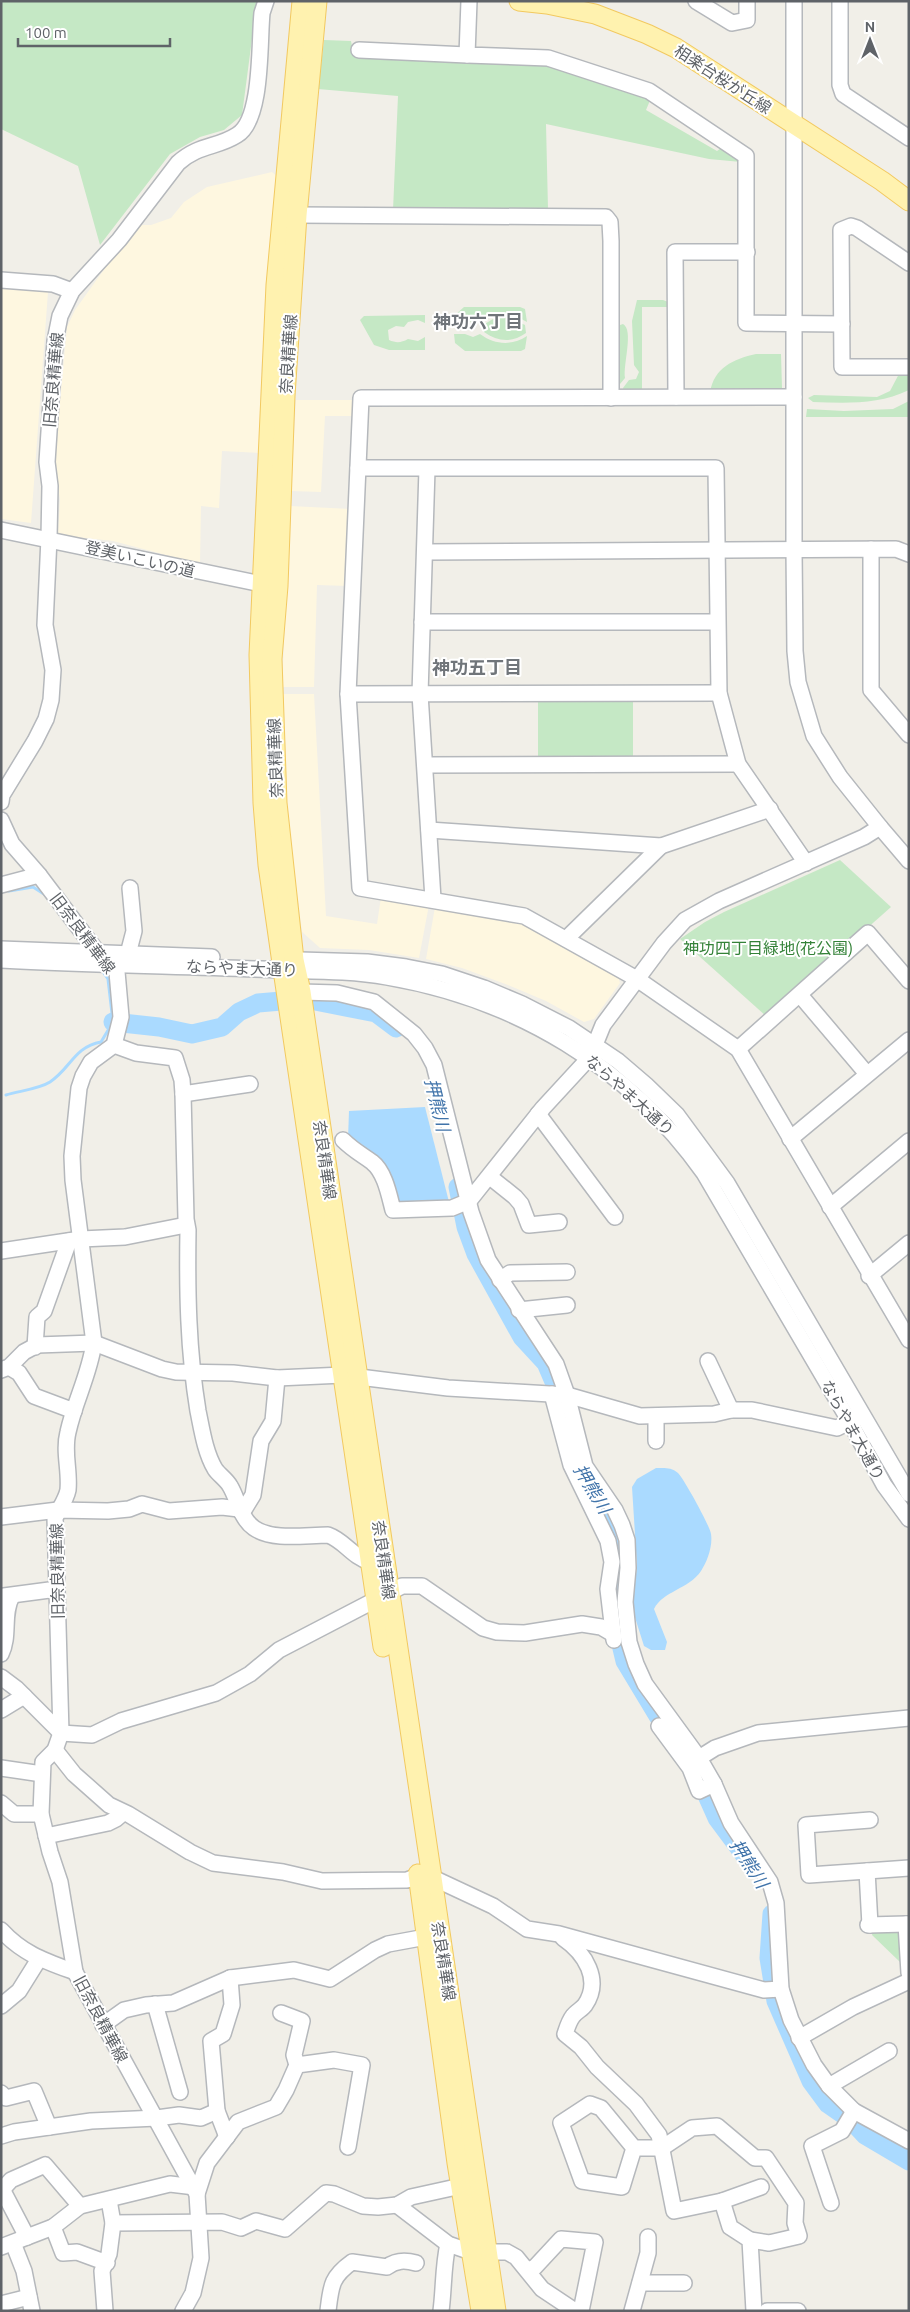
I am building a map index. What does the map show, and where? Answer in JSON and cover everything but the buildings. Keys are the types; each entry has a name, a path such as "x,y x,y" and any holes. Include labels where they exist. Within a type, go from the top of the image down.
{"main road":[{"name":"奈良精華線","path":"270,586 276,285 302,1"},
{"name":"奈良精華線","path":"317,1 297,215 270,586 259,655 263,803 268,865 297,1001 382,1597 480,2252 481,2311"},
{"name":"相楽台桜が丘線","path":"519,1 571,8 633,27 676,48 882,181 909,201"},
{"name":"奈良精華線","path":"350,1376 370,1562 382,1597"},
{"name":"奈良精華線","path":"425,1876 426,1937 461,2186 496,2311"}],"street":[{"name":"旧奈良精華線","path":"1,802 2,795 46,720 51,700 53,670 45,625 50,486 47,462 55,341 60,316 72,292 119,240 183,159 199,149 232,138 244,130 254,109 262,13 266,1"},
{"path":"467,55 469,1"},
{"path":"696,1 732,23 746,20 746,1"},
{"path":"794,1 794,550 795,651 798,682 804,708 814,736 829,761 909,861"},
{"path":"840,1 840,85 843,94 909,138"},
{"path":"359,50 548,58 649,91 746,156 746,323 842,324"},
{"path":"297,215 606,217 610,222 611,241 611,398"},
{"path":"909,263 857,228 851,226 841,230 842,368 909,368"},
{"path":"676,397 675,252 746,252"},
{"path":"1,280 53,284 72,292"},
{"path":"794,397 361,398 348,694 360,888 524,916 637,979 738,1049 909,1340"},
{"path":"358,468 716,468 719,693 738,764 806,863"},
{"path":"427,469 420,694 433,899"},
{"name":"登美いこいの道","path":"1,530 49,538 270,586"},
{"path":"871,549 871,690 909,735"},
{"path":"424,552 896,549 909,554"},
{"path":"422,622 717,622"},
{"path":"348,694 719,693"},
{"path":"425,765 738,764"},
{"path":"429,830 661,846 770,809"},
{"name":"旧奈良精華線","path":"1,820 12,844 40,875 98,953 116,972 121,1017 114,1045 91,1062 83,1076 79,1088 72,1156 75,1240 94,1343 90,1368 74,1411 66,1443 68,1489 55,1518 61,1733 55,1750 43,1762 41,1814 60,1882 75,1972 102,2026 157,2118 196,2190 200,2223 201,2258 194,2293 183,2311"},
{"path":"343,1140 357,1154 374,1163 385,1182 393,1210 452,1208 468,1201 490,1177 538,1114 592,1050 602,1026 664,943 685,920 719,901 864,837 880,827"},
{"path":"566,939 661,846"},
{"path":"1,886 40,875"},
{"path":"128,954 134,931 130,888"},
{"path":"738,1049 868,934 909,981"},
{"name":"ならやま大通り","path":"1,948 289,965"},
{"name":"ならやま大通り","path":"1,960 109,965 289,965 367,962 412,968 442,974 522,1004 592,1050 625,1067 677,1115 714,1163 856,1419 884,1485 909,1519"},
{"path":"297,1001 337,992 374,1002 414,1034 425,1048 434,1065 468,1201 477,1233 488,1260 556,1364 570,1465 608,1541 612,1562 608,1589 620,1640 645,1684 699,1758 714,1784 731,1823 770,1882 776,1903 782,1990 787,2011 814,2065 829,2086 854,2111 909,2141"},
{"path":"800,995 867,1074"},
{"path":"790,1139 909,1040"},
{"path":"114,1045 136,1053 175,1058 182,1080 186,1225 188,1230 186,1300 192,1373 207,1450 215,1470 229,1484 240,1511 252,1527 266,1534 328,1535 336,1538 357,1558 370,1562"},
{"path":"183,1094 250,1084"},
{"path":"538,1114 615,1217"},
{"path":"830,1207 909,1141"},
{"path":"490,1177 521,1204 529,1225 559,1222"},
{"path":"1,1251 75,1240 125,1237 186,1225"},
{"path":"35,1347 38,1317 44,1311 75,1240"},
{"path":"870,1276 909,1243"},
{"path":"500,1280 510,1273 567,1272"},
{"path":"519,1310 567,1305"},
{"path":"5,1369 24,1352 35,1347 94,1343 162,1369 192,1373 233,1373 276,1378 350,1376 448,1388 559,1395 626,1414 656,1416 714,1414 731,1410 769,1412 837,1428 856,1419"},
{"path":"708,1361 731,1410"},
{"path":"5,1369 19,1373 34,1396 74,1411"},
{"path":"240,1511 253,1495 261,1441 273,1421 276,1378"},
{"path":"656,1416 656,1441"},
{"name":"ならやま大通り","path":"856,1419 909,1494"},
{"path":"1,1517 58,1510 108,1511 129,1509 142,1504 169,1511 222,1507 240,1511"},
{"path":"1,1677 24,1696 61,1733 92,1735 121,1721 216,1693 250,1674 279,1650 350,1611 402,1586 422,1586 482,1628 497,1632 525,1633 582,1624 601,1627 620,1640"},
{"path":"1,1654 5,1646 7,1596 57,1589"},
{"path":"1,1710 24,1696"},
{"path":"699,1758 715,1748 758,1733 909,1718"},
{"path":"658,1726 690,1768 699,1790 714,1784"},
{"path":"55,1750 74,1774 109,1805 122,1813 128,1814 190,1852 214,1862 283,1872 322,1881 407,1880 425,1876 493,1906 527,1929 558,1934 764,1990 782,1990"},
{"path":"1,1768 42,1774"},
{"path":"1,1804 14,1814 41,1814"},
{"path":"46,1836 108,1823 122,1813"},
{"path":"870,1820 806,1825 809,1874 909,1868"},
{"path":"867,1871 869,1925 907,1924 909,1973"},
{"path":"1,1930 16,1946 40,1959 75,1972"},
{"path":"558,1934 584,1957 592,1980 592,1992 584,2006 573,2015 564,2034 580,2047 636,2104 659,2135 674,2211 722,2201 761,2187"},
{"path":"102,2026 124,2010 188,1998 230,1978 294,1970 330,1979 374,1950 388,1944 426,1937"},
{"path":"1,2006 19,1991 40,1959"},
{"path":"227,2137 217,2111 211,2041 223,2034 228,2019 232,2005 230,1978"},
{"path":"799,2038 853,2007 909,1981"},
{"path":"155,2004 180,2092"},
{"path":"14,2242 53,2227 80,2206 170,2184 196,2190 208,2163 238,2122 276,2106 286,2090 297,2065 294,2055 302,2021 281,2013"},
{"path":"829,2086 888,2051"},
{"path":"297,2065 334,2060 362,2066 348,2147"},
{"path":"1,2093 6,2098 34,2091 49,2127"},
{"path":"590,2104 601,2108 634,2148 622,2187 582,2181 561,2123 590,2104"},
{"path":"1,2136 14,2132 92,2121 157,2118 180,2114 201,2118 217,2111"},
{"path":"831,2203 812,2146 842,2131 854,2111"},
{"path":"634,2148 662,2148 692,2128 717,2126 755,2158 766,2158 796,2203 795,2223 798,2236 769,2243 750,2240 730,2227 722,2201"},
{"path":"1,2304 30,2304 24,2271 14,2242 2,2191 11,2180 45,2166 80,2206"},
{"path":"113,2224 222,2222 241,2228 256,2221 284,2229 317,2199 330,2192 363,2206 397,2205 411,2197 461,2186"},
{"path":"105,2311 102,2271 107,2263 113,2224 109,2200"},
{"path":"397,2205 448,2244 480,2252 507,2252 529,2270 542,2289 575,2311"},
{"path":"53,2227 63,2253 77,2252 107,2263"},
{"path":"632,2311 648,2253 648,2237"},
{"path":"529,2270 535,2267 561,2239 596,2242 581,2311"},
{"path":"750,2240 754,2311"},
{"path":"441,2311 445,2275 443,2267 448,2244"},
{"path":"328,2311 332,2283 341,2269 352,2262 387,2267 393,2262 416,2263"},
{"path":"640,2283 684,2283"},
{"path":"767,2311 798,2311"}],"shaded area":[{"path":"272,172 279,178 261,370 260,453 222,451 219,508 201,506 200,564 113,541 58,535 60,499 54,464 67,327 75,310 136,225 151,225 171,218 184,202 207,187"},
{"path":"1,288 48,292 31,523 1,519"},
{"path":"296,400 356,400 355,416 325,416 321,492 291,491"},
{"path":"290,506 351,509 348,586 317,585 314,687 282,687"},
{"path":"282,694 314,694 326,916 377,924 381,897 429,905 419,958 369,950 320,948 302,932 288,824"},
{"path":"435,907 521,922 618,976 620,983 594,1019 584,1022 546,1001 508,985 462,968 426,959"}],"green space":[{"path":"1,1 257,1 242,115 224,130 200,137 170,154 100,245 78,166 1,129"},
{"path":"324,40 351,41 354,56 546,63 651,98 646,110 717,151 724,146 741,162 709,159 546,124 548,209 393,210 398,96 318,89"},
{"path":"637,300 663,300 671,303 671,307 642,307 642,393 625,393 623,388 629,380 636,379 639,372 634,365 632,321"},
{"path":"464,307 520,307 525,309 527,322 515,316 497,315 480,324 472,321 464,324 453,324 455,315"},
{"path":"425,315 425,323 418,320 408,322 404,327 396,326 388,330 389,340 394,342 408,339 418,341 425,337 425,350 389,350 374,345 360,320 364,316"},
{"path":"507,317 525,325 526,333 510,340 505,340 494,338 484,332 483,325 493,319"},
{"path":"623,324 628,333 628,340 625,378 620,384 614,382 614,327"},
{"path":"454,334 465,334 473,337 480,334 486,338 504,343 527,336 525,349 521,351 465,351 455,343"},
{"path":"756,354 781,354 782,388 777,392 710,392 716,377 726,366"},
{"path":"900,372 909,372 909,390 897,395 874,401 838,403 813,402 808,398 814,395 877,397 890,391"},
{"path":"909,401 909,417 806,417 807,409 844,411 893,409"},
{"path":"538,697 633,697 633,756 538,756"},
{"name":"神功四丁目緑地(花公園)","path":"840,860 891,907 767,1017 680,939 724,912"},
{"path":"895,1928 901,1935 904,1962 900,1962 872,1935 873,1932"}],"water":[{"path":"425,1107 449,1202 398,1205 348,1139 349,1111"},
{"path":"656,1468 670,1469 678,1473 702,1513 711,1534 709,1554 701,1571 690,1582 663,1598 654,1609 667,1642 665,1650 651,1650 644,1646 632,1608 637,1566 632,1487 637,1479"}],"waterway":[{"path":"9,891 33,887 47,896"},
{"path":"6,1095 35,1088 50,1082 85,1048 101,1042 113,1022 108,979 101,969"},
{"name":"押熊川","path":"113,1022 159,1027 192,1034 222,1027 239,1012 258,1003 305,999 376,1013 396,1028"},
{"name":"押熊川","path":"458,1187 466,1227 476,1254 522,1337 546,1363 561,1398 563,1410"},
{"name":"押熊川","path":"582,1477 617,1530 620,1562 615,1593 615,1619 625,1661 672,1739"},
{"name":"押熊川","path":"697,1773 717,1818 746,1857"},
{"name":"押熊川","path":"772,1914 769,1958 776,2001 811,2081 828,2104 851,2120 865,2135 909,2161"}],"district":[{"name":"神功六丁目","path":"478,322"},
{"name":"神功五丁目","path":"477,668"}]}
